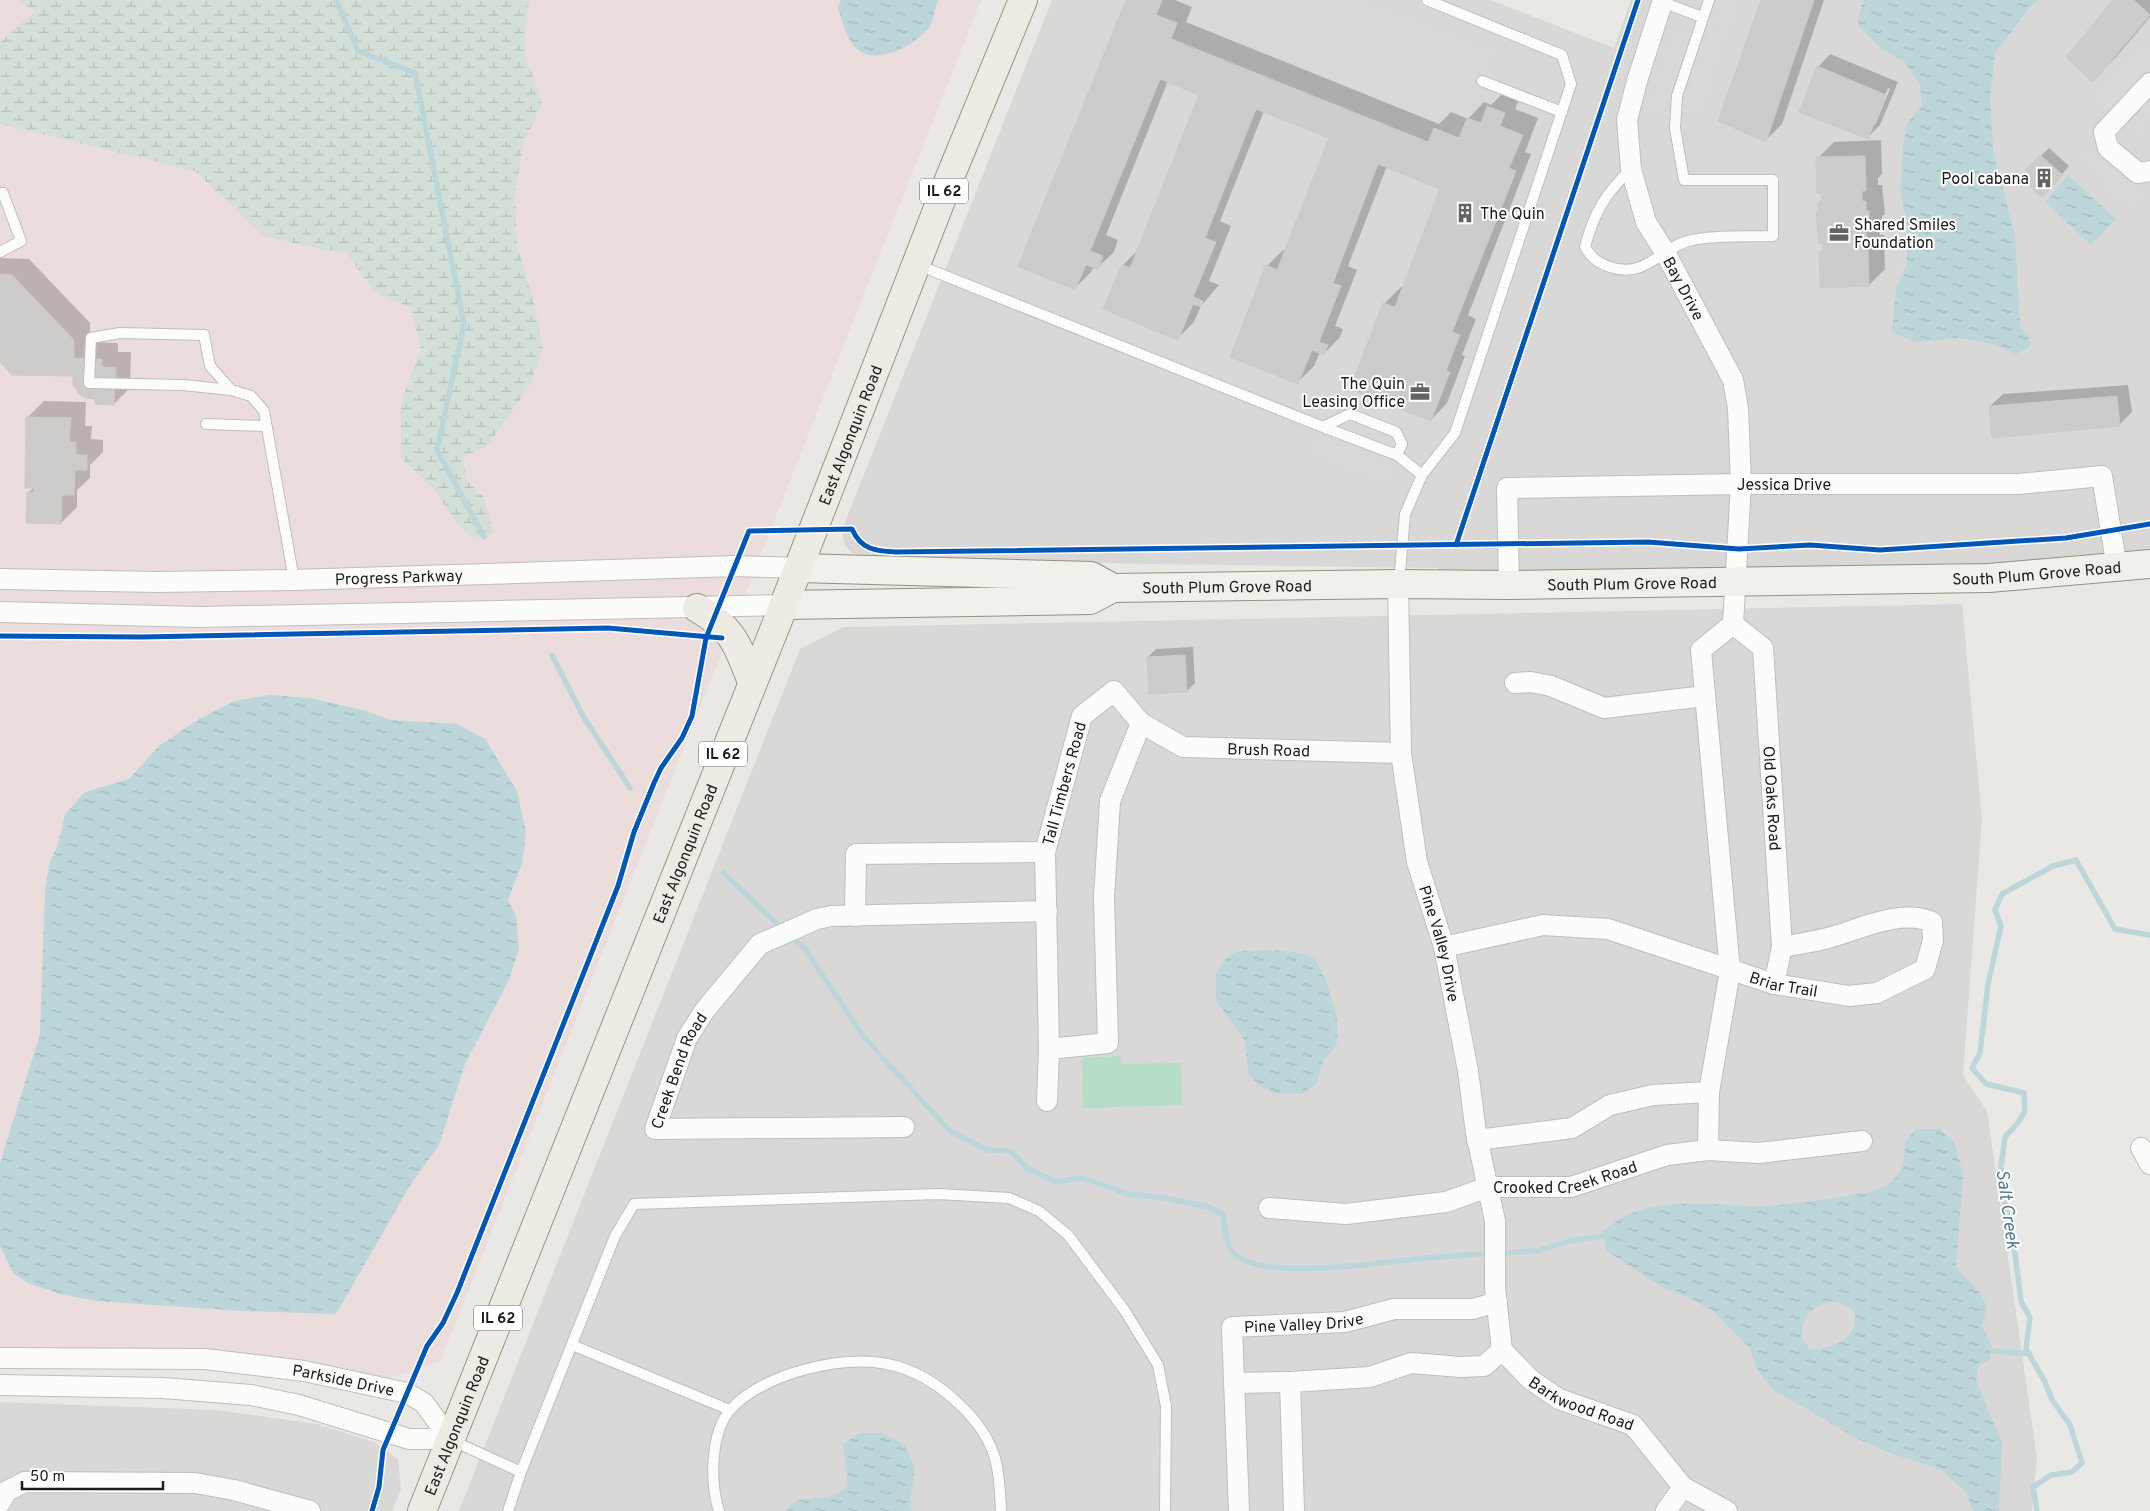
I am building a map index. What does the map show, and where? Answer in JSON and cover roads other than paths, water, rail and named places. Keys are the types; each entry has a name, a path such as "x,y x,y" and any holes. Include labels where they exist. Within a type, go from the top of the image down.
{"main road":[{"name":"East Algonquin Road","path":"422,1511 784,606 916,264 1023,0"},
{"path":"697,608 716,619 735,639 752,682"}],"street":[{"name":"Bay Drive","path":"1663,1 1637,81 1627,120 1631,169 1646,222 1666,254 1733,380 1738,408 1741,484 1739,549 1734,581"},
{"path":"2150,83 2104,132 2108,148 2138,173 2150,171"},
{"name":"Jessica Drive","path":"1509,585 1507,488 1741,484 2019,484 2102,476 2117,568"},
{"name":"South Plum Grove Road","path":"784,606 1090,600 1113,588 1398,584 1509,585 1988,578 2150,564"},
{"name":"Progress Parkway","path":"0,579 157,582 294,580 735,566 798,568"},
{"name":"South Plum Grove Road","path":"798,568 1090,576 1113,588"},
{"path":"1708,1150 1708,1092 1730,971 1701,650 1734,624 1734,581"},
{"name":"Pine Valley Drive","path":"1398,584 1401,753 1417,862 1444,947 1468,1071 1478,1140 1495,1221 1496,1295 1502,1350"},
{"path":"0,612 200,617 784,606"},
{"name":"Old Oaks Road","path":"1734,624 1763,648 1782,948 1774,984"},
{"path":"1515,683 1531,682 1551,686 1604,708 1705,696"},
{"name":"Tall Timbers Road","path":"1048,1101 1049,1049 1045,852 1082,716 1114,691 1141,722"},
{"path":"1049,1049 1108,1043 1104,897 1110,801 1141,722"},
{"name":"Brush Road","path":"1141,722 1183,747 1401,753"},
{"path":"856,916 856,854 1045,852"},
{"name":"Creek Bend Road","path":"904,1127 655,1129 686,1038 705,1010 760,944 817,918 1047,911"},
{"name":"Briar Trail","path":"1444,947 1543,925 1608,929 1774,984 1849,996 1877,993 1925,968 1933,940 1932,922 1923,918 1882,920 1828,938 1782,948"},
{"path":"1478,1140 1572,1128 1610,1105 1653,1095 1708,1092"},
{"name":"Crooked Creek Road","path":"1269,1208 1346,1214 1446,1202 1488,1186 1571,1187 1667,1155 1708,1150 1760,1153 1862,1141"},
{"name":"Pine Valley Drive","path":"1239,1511 1232,1327 1345,1322 1394,1309 1473,1309 1496,1295"},
{"path":"1235,1383 1370,1377 1411,1363 1484,1366 1502,1350"},
{"name":"Barkwood Road","path":"1502,1350 1531,1380 1559,1399 1633,1425 1683,1487 1727,1511"},
{"name":"Parkside Drive","path":"0,1358 205,1359 304,1371 407,1393 424,1403 450,1439"},
{"path":"1290,1382 1294,1511"},
{"name":"Parkside Drive","path":"0,1385 163,1388 251,1395 299,1405 410,1439 450,1439"},
{"path":"0,1503 7,1491 25,1482 195,1483 257,1504 310,1511"},
{"path":"1666,1511 1683,1487"}],"lane":[{"path":"1398,584 1405,514 1422,475 1455,433 1571,84 1562,55 1427,0"},
{"path":"1631,169 1609,191 1590,227 1586,247 1594,261 1616,270 1638,269 1666,254 1679,244 1693,240 1773,236 1773,180 1684,180 1676,128 1677,96 1708,0"},
{"path":"1663,1 1702,17"},
{"path":"1482,81 1562,112"},
{"path":"0,193 3,193 12,212 21,241 0,252"},
{"path":"916,264 1397,456 1422,475"},
{"path":"230,390 210,366 204,334 120,333 91,338 89,383 183,386 230,390 251,396 264,411 294,580"},
{"path":"1323,427 1350,414 1396,432 1402,444 1397,456"},
{"path":"206,424 266,426"},
{"path":"508,1511 521,1472 615,1236 634,1204 939,1194 1009,1198 1039,1211 1068,1234 1125,1311 1158,1365 1166,1406 1165,1511"},
{"path":"572,1345 730,1410"},
{"path":"719,1511 713,1480 714,1459 720,1432 730,1410 745,1397 793,1372 825,1364 851,1361 891,1364 916,1373 940,1386 972,1417 984,1433 995,1458 1000,1482 1001,1511"},
{"path":"450,1439 521,1472"}],"water":[{"path":"841,0 938,0 930,26 921,36 909,45 896,51 882,55 871,55 862,53 850,40 838,7"},
{"path":"1863,0 2039,0 2030,7 1995,53 1990,97 1993,149 2015,236 2020,328 2029,336 2031,346 2016,354 1993,344 1960,338 1915,342 1892,332 1896,290 1907,262 1907,219 1900,193 1903,148 1907,124 1922,104 1920,85 1905,62 1883,50 1857,24"},
{"path":"2068,175 2116,219 2091,245 2045,202"},
{"path":"269,695 310,698 363,710 390,720 457,724 485,739 517,791 526,832 522,863 508,900 516,916 519,948 509,980 465,1064 439,1145 411,1184 336,1314 243,1311 97,1301 64,1295 28,1283 14,1274 0,1247 0,1163 40,1034 45,891 49,865 59,841 65,814 85,792 129,779 159,746 199,719 235,701"},
{"path":"1273,950 1302,953 1316,960 1327,983 1337,1017 1338,1033 1336,1046 1323,1061 1316,1084 1303,1094 1273,1093 1258,1085 1249,1075 1244,1039 1216,1001 1216,974 1227,957 1238,951"},
{"path":"1916,1129 1940,1129 1955,1144 1963,1175 1956,1267 1979,1292 1987,1306 1982,1325 1991,1345 1990,1359 1978,1367 1976,1381 2002,1442 1999,1511 1973,1511 1966,1492 1942,1470 1893,1454 1860,1440 1772,1389 1755,1366 1750,1348 1714,1312 1692,1299 1670,1291 1647,1278 1606,1250 1602,1233 1618,1220 1637,1211 1656,1206 1678,1204 1782,1205 1854,1195 1880,1189 1891,1182 1899,1173 1904,1158 1905,1141","holes":["1831,1301 1846,1305 1855,1312 1853,1329 1849,1334 1834,1345 1810,1349 1802,1339 1803,1325 1808,1314 1817,1306"]},
{"path":"860,1433 881,1433 905,1445 915,1468 910,1503 912,1511 787,1511 795,1502 831,1496 848,1486 843,1444"}],"waterway":[{"path":"336,0 358,51 415,73 464,324 437,450 484,537"},
{"path":"552,655 583,716 630,788"},
{"name":"Salt Creek","path":"2037,1511 2033,1487 2051,1475 2072,1472 2082,1463 2070,1425 2052,1400 2045,1382 2026,1349 2030,1318 2021,1301 2014,1246 2004,1200 2001,1167 2005,1137 2018,1123 2025,1111 2024,1093 1986,1084 1972,1068 1980,1053 1988,984 2001,926 1995,910 2002,894 2053,866 2076,860 2115,929 2150,935"},
{"path":"723,873 784,930"},
{"path":"791,936 805,949 864,1037 950,1131 987,1150 1010,1151 1027,1168 1056,1182 1083,1178 1128,1194 1165,1198 1209,1207 1223,1215 1227,1238 1234,1253 1238,1257 1255,1264 1302,1268 1357,1266 1427,1258 1537,1251 1569,1241 1604,1236"},
{"path":"1992,1351 2030,1354"}],"place":[{"name":"Pool cabana","path":"2044,178"},
{"name":"The Quin","path":"1465,213"},
{"name":"Shared Smiles Foundation","path":"1839,233"},
{"name":"The Quin Leasing Office","path":"1420,392"}]}
